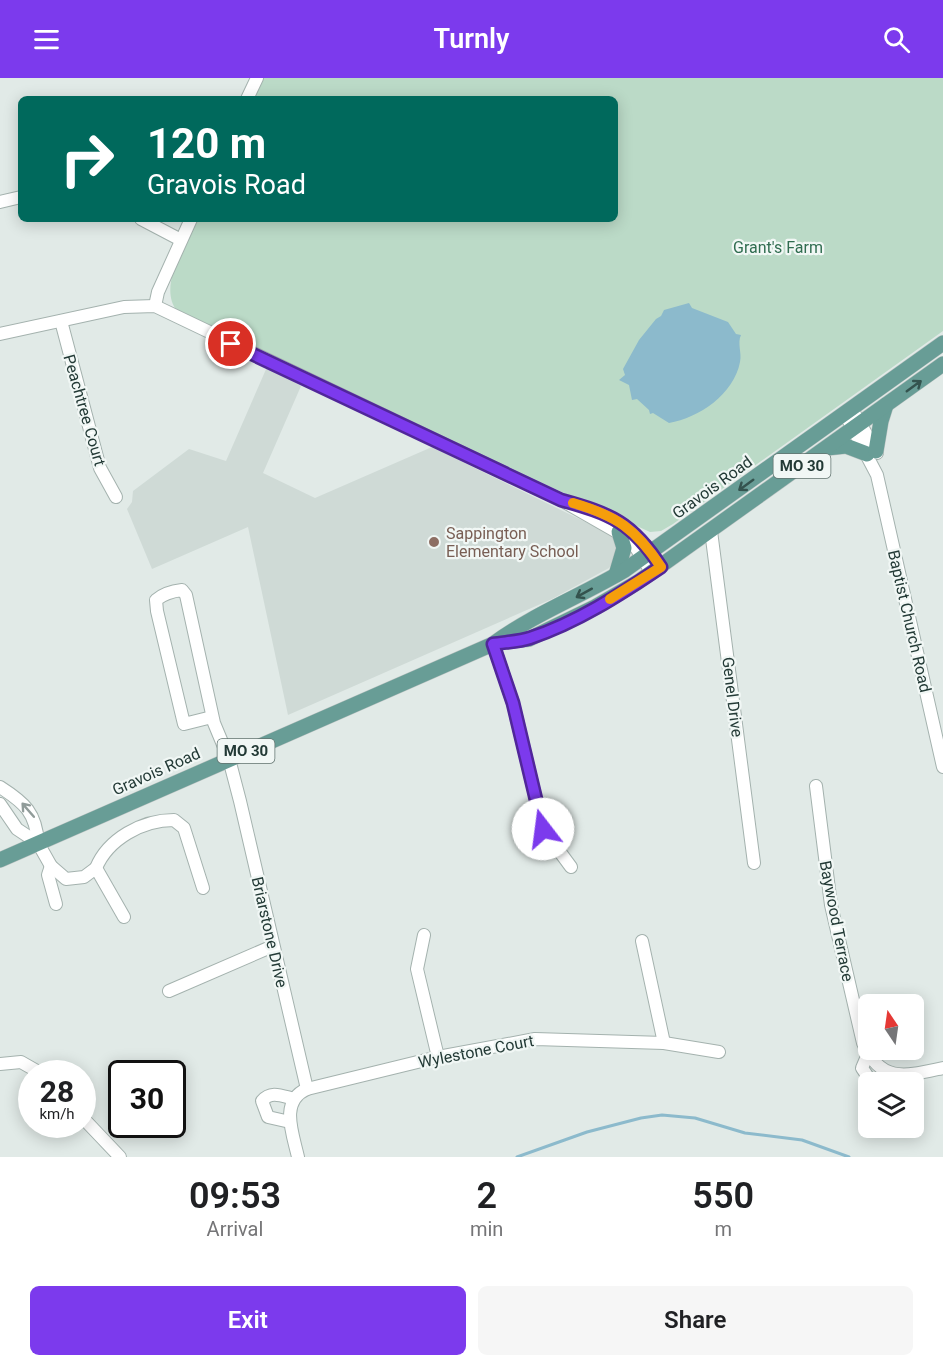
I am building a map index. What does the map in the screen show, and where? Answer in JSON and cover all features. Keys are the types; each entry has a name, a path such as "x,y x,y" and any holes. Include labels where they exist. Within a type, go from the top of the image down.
{"main road":[{"name":"Gravois Road","path":"0,860 493,644 522,623 616,575 647,555 943,343"},
{"name":"Gravois Road","path":"493,644 528,639 595,607 657,570 943,364"},
{"path":"827,448 846,446 872,452 886,405"},
{"path":"616,575 624,548 619,532"}],"street":[{"path":"248,96 256,78"},
{"path":"0,201 18,198"},
{"path":"147,222 181,240"},
{"path":"154,306 190,222"},
{"path":"0,334 132,306 154,306 561,500 586,517 619,532 647,555"},
{"name":"Peachtree Court","path":"61,321 100,468 116,497"},
{"name":"Baptist Church Road","path":"848,411 872,452 943,767"},
{"path":"561,500 588,508 634,530 657,570"},
{"name":"Genel Drive","path":"711,531 754,863"},
{"name":"Briarstone Drive","path":"212,717 184,724 157,611 156,600 161,596 182,590 186,595 212,717 229,759 307,1089"},
{"path":"493,644 513,703 543,829 572,867"},
{"name":"Baywood Terrace","path":"816,786 831,905 868,1054 889,1074 917,1074 943,1068"},
{"path":"0,787 16,797 35,818 38,843 51,866 66,879 84,877 96,868 102,853 117,838 161,820 174,820 184,828 203,888"},
{"path":"0,804 17,829 38,843"},
{"path":"51,866 48,876 56,904"},
{"path":"96,868 124,917"},
{"path":"424,935 418,951 417,969 438,1057"},
{"path":"642,941 664,1043"},
{"path":"170,991 273,946"},
{"name":"Wylestone Court","path":"307,1089 438,1057 535,1039 664,1043 719,1053"},
{"path":"0,1064 18,1062"},
{"path":"298,1157 290,1122 294,1099 298,1093 307,1089"},
{"path":"290,1122 268,1117 262,1101 267,1096 276,1094 294,1099"},
{"path":"96,1132 120,1157"}],"shaded area":[{"name":"Sappington Elementary School","path":"267,367 301,386 263,473 315,498 432,447 614,536 618,548 615,559 609,568 552,599 288,715 248,527 152,569 127,509 132,502 133,491 189,449 226,461"}],"green space":[{"name":"Grant's Farm","path":"263,78 943,78 943,331 673,524 661,531 650,532 425,430 177,311 170,289 181,252 196,222 618,222 618,96 254,96"}],"water":[{"path":"689,303 692,308 728,322 736,334 741,335 740,362 731,384 714,403 692,416 669,423 653,413 650,414 649,410 637,399 632,400 629,385 619,380 625,375 623,369 639,340 664,310"}],"waterway":[{"path":"517,1157 587,1132 662,1115 695,1118 745,1133 802,1140 849,1157"}],"slow traffic":[{"path":"573,503 634,530 661,567 610,599"}],"place":[{"name":"Sappington Elementary School","path":"434,542"}],"route":[{"path":"231,344 561,500 588,508 623,524 634,530 644,541 661,567 595,607 549,630 528,639 493,644 513,703 543,829"}]}
